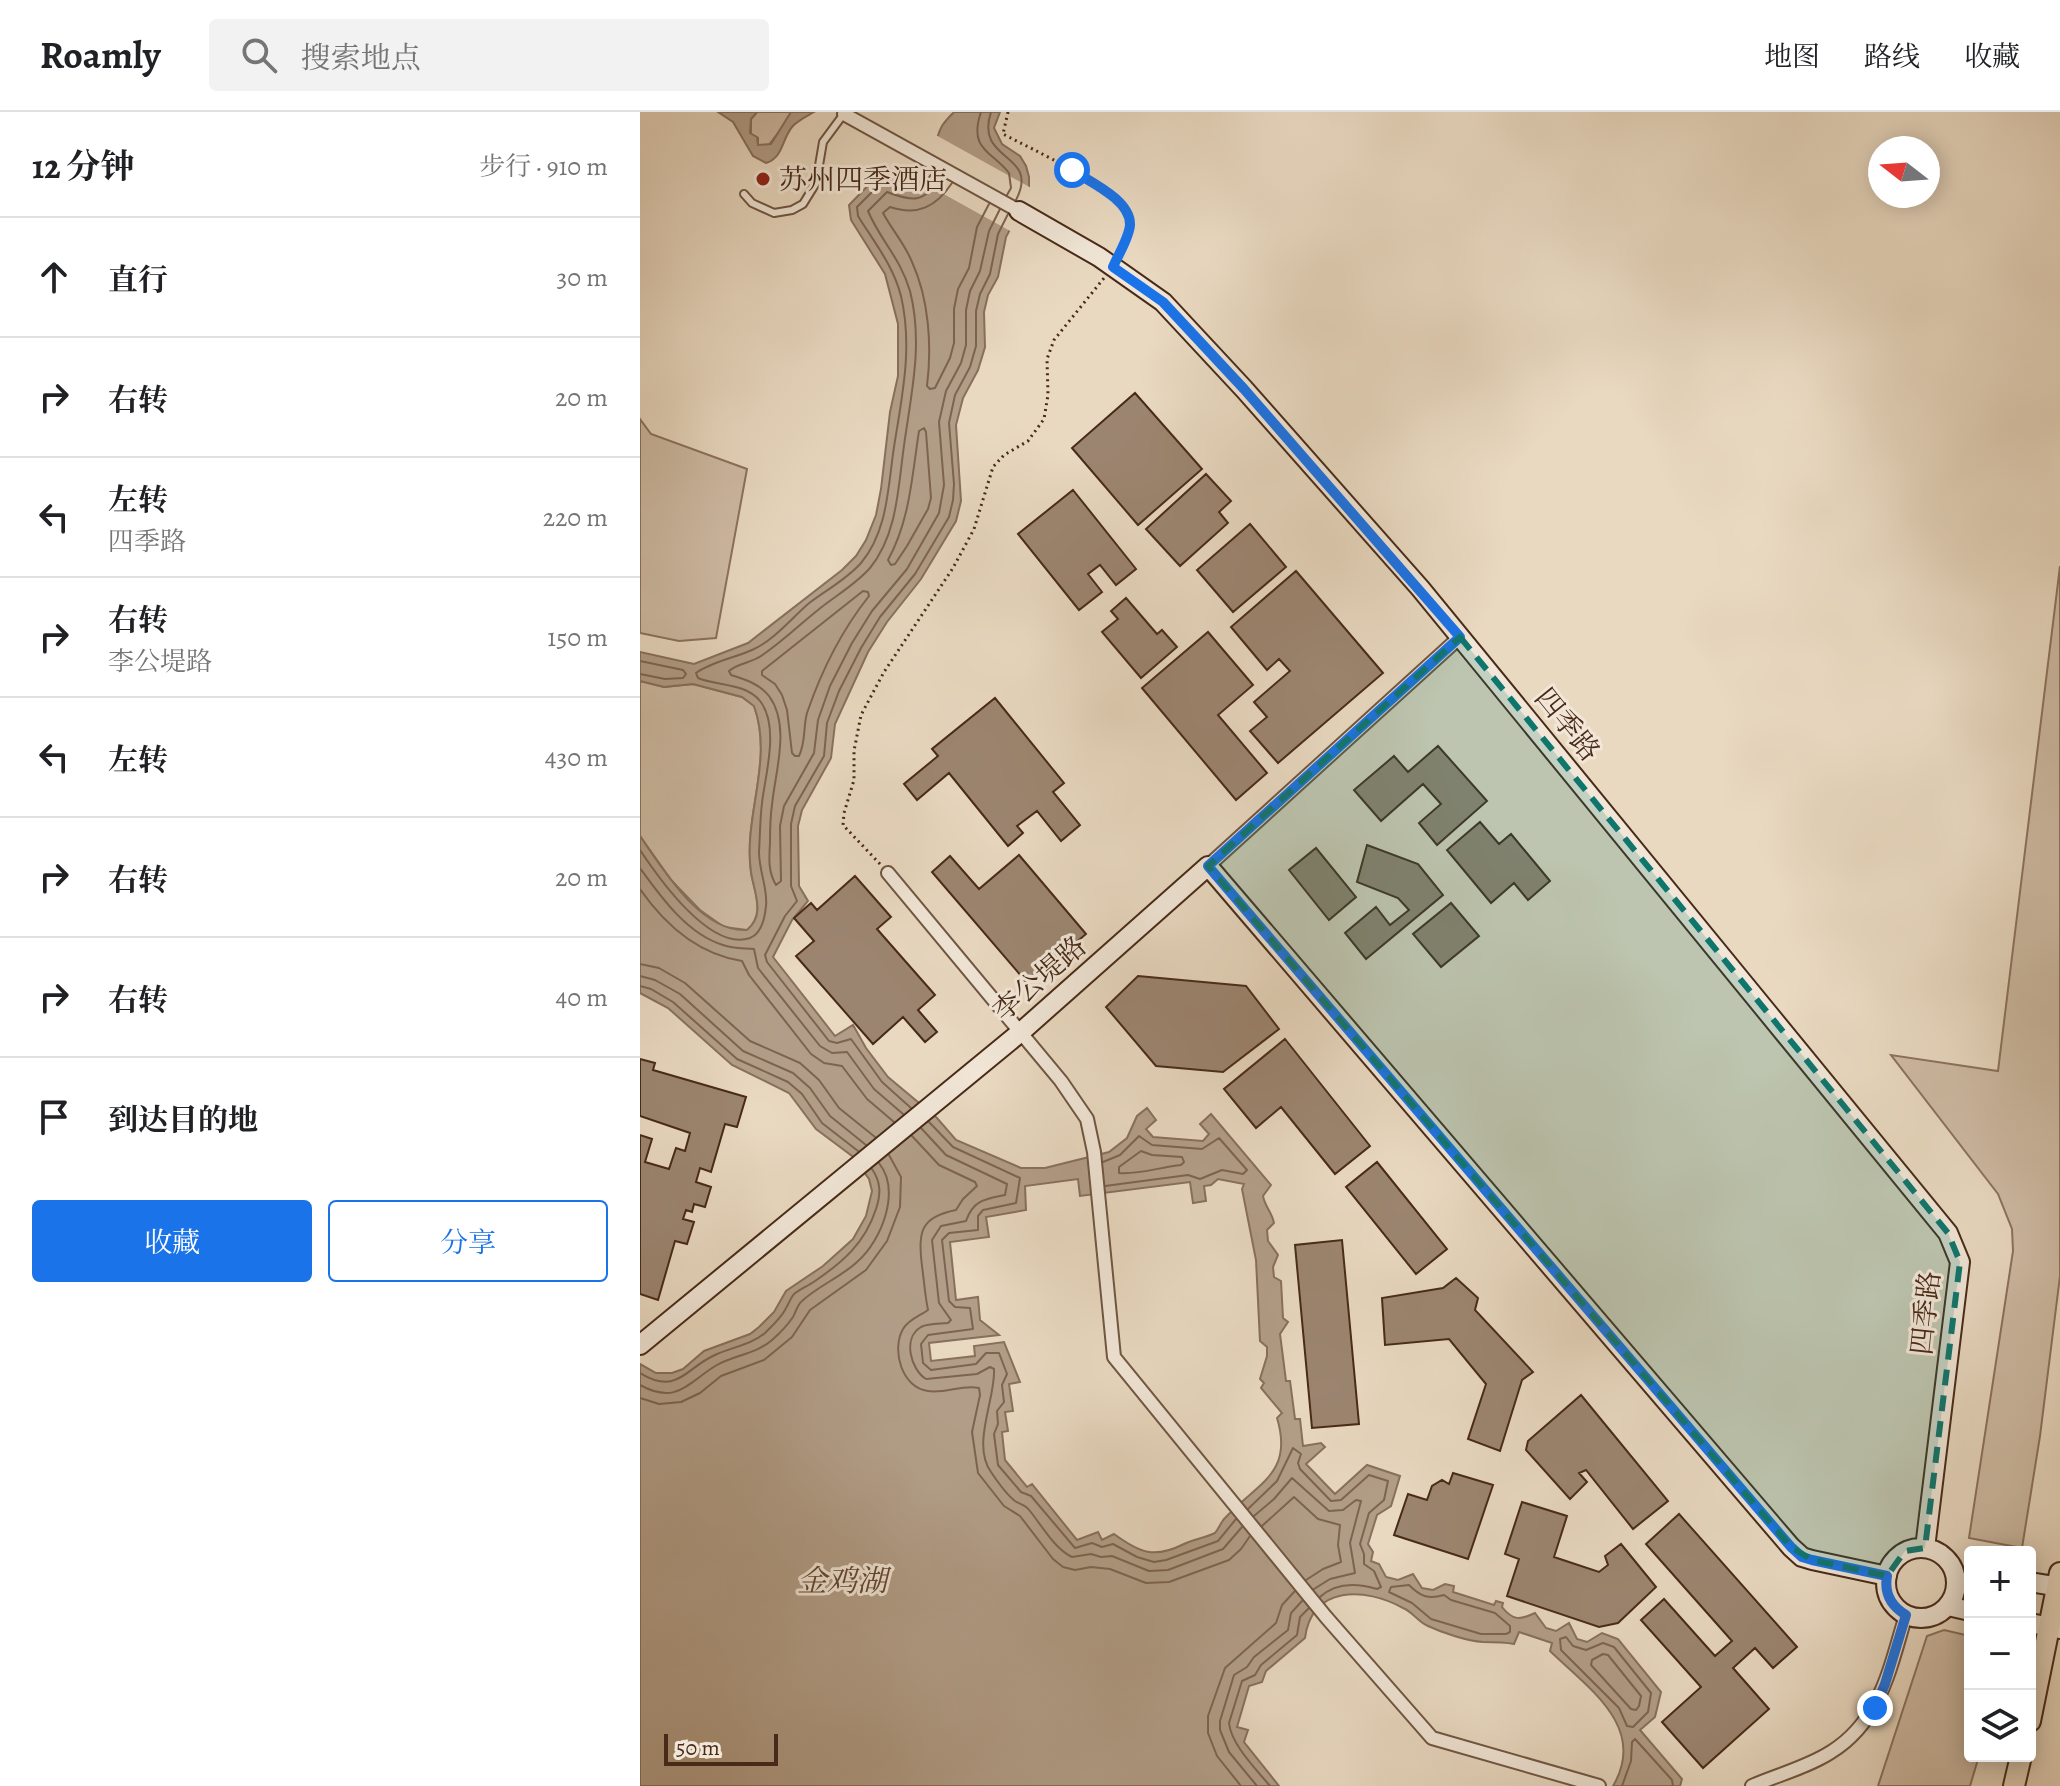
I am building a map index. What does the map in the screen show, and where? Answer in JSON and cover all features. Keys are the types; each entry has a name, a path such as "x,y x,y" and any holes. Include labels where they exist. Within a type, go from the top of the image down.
{"main road":[{"path":"2036,1690 2059,1582"},
{"path":"2014,1786 2020,1762"}],"street":[{"name":"四季路","path":"845,113 1019,211 1113,267 1163,302 1275,424 1460,637 1948,1233 1960,1262 1925,1548"},
{"name":"李公堤路","path":"640,1345 1022,1031 1460,637"},
{"path":"1208,866 1791,1547 1802,1557 1887,1576"},
{"path":"888,873 1022,1031 1087,1119 1094,1152 1114,1357 1326,1617 1432,1738 1599,1786"},
{"path":"1925,1548 1944,1556 1961,1569 1955,1594 1948,1606 1937,1615 1923,1619 1906,1615 1897,1610 1889,1599 1885,1585 1887,1576 1894,1560 1905,1551 1925,1548"},
{"path":"2036,1582 2059,1582"},
{"path":"1948,1606 1964,1610"},
{"path":"1752,1786 1829,1754 1863,1725 1875,1708 1885,1684 1906,1615"}],"lane":[{"path":"744,194 752,203 774,213 792,210 803,204 816,183 823,142 845,113"}],"path":[{"path":"888,873 843,825 854,780 854,751 861,715 884,672 953,568 974,529 993,467 1004,455 1028,441 1044,419 1048,395 1047,359 1054,340 1113,267 1130,227 1128,214 1116,199 1072,170 1003,134 1008,112"}],"highlighted area":[{"path":"1460,637 1948,1233 1960,1262 1925,1548 1905,1551 1887,1576 1812,1560 1791,1547 1208,866"}],"shaded area":[{"path":"757,112 791,112 768,146 758,145 758,138 751,135 751,119"},
{"path":"640,419 651,434 747,469 716,638 679,641 640,633"},
{"path":"2060,566 2060,1276 2022,1546 1969,1538 2013,1251 2012,1229 1998,1194 1891,1055 1998,1071"},
{"path":"640,681 664,687 693,684 742,697 754,706 761,747 750,851 757,910 753,924 747,930 724,927 700,910 671,880 640,836"},
{"path":"1944,1630 1964,1635 1964,1762 1977,1762 1970,1786 1878,1786 1927,1636"}],"water":[{"path":"718,112 757,112 751,119 750,133 757,137 758,145 771,144 791,112 814,112 792,127 779,153 766,163 753,156 733,122"},
{"name":"金鸡湖","path":"954,112 1000,112 994,128 1002,144 1020,156 1026,166 1029,193 1006,237 998,277 988,295 984,312 985,347 978,370 963,398 956,425 961,501 956,521 921,579 868,652 835,724 831,758 802,810 798,826 799,886 808,901 792,920 773,957 835,1036 853,1025 888,1077 937,1118 956,1140 1021,1168 1045,1168 1109,1152 1127,1138 1137,1116 1147,1108 1156,1120 1146,1129 1153,1137 1203,1141 1209,1134 1200,1124 1211,1114 1271,1185 1263,1196 1274,1223 1267,1230 1268,1241 1278,1255 1273,1267 1274,1277 1281,1281 1283,1318 1288,1322 1280,1334 1286,1381 1290,1381 1295,1419 1300,1419 1303,1446 1321,1443 1325,1447 1306,1464 1335,1494 1367,1465 1400,1476 1391,1506 1377,1515 1368,1544 1373,1552 1371,1561 1379,1564 1386,1577 1398,1580 1413,1574 1422,1588 1433,1590 1445,1584 1454,1586 1453,1592 1494,1605 1496,1601 1503,1603 1502,1607 1513,1617 1521,1618 1535,1613 1546,1628 1556,1631 1569,1623 1577,1639 1587,1642 1602,1633 1618,1639 1661,1692 1655,1717 1640,1730 1682,1779 1680,1786 1613,1786 1622,1765 1623,1745 1618,1727 1596,1694 1550,1651 1552,1643 1519,1632 1514,1644 1463,1638 1424,1624 1407,1610 1388,1601 1357,1594 1342,1595 1318,1608 1305,1638 1266,1671 1262,1682 1249,1686 1237,1727 1248,1730 1244,1742 1279,1786 640,1786 640,1364 656,1373 672,1373 683,1369 704,1351 750,1334 774,1312 786,1291 823,1266 853,1239 866,1216 872,1191 869,1179 852,1156 816,1129 789,1093 732,1065 668,1008 640,993 640,836 672,881 699,910 730,928 747,930 753,924 757,903 750,851 761,747 754,706 742,697 693,684 664,687 640,681 640,652 694,664 748,643 842,570 866,540 876,515 898,376 898,324 885,274 851,220 849,205 885,168 907,181 914,181 920,176 942,126","holes":["1078,1179 1080,1196 1190,1182 1193,1203 1206,1201 1204,1186 1218,1179 1244,1184 1242,1189 1256,1260 1260,1341 1267,1347 1261,1388 1282,1413 1277,1418 1281,1452 1269,1476 1225,1518 1215,1533 1164,1551 1148,1552 1114,1534 1102,1540 1098,1532 1077,1540 1032,1484 1027,1487 1005,1460 1002,1432 1008,1431 1005,1412 1013,1411 1009,1384 1020,1382 1004,1342 974,1346 975,1356 931,1361 929,1343 999,1335 980,1320 978,1297 956,1300 950,1242 989,1237 986,1217 1026,1210 1025,1186"]}],"pier":[{"path":"934,134 1033,189 1012,232 913,177 922,166"}],"building":[{"path":"1135,393 1202,469 1138,525 1072,448"},
{"path":"1206,474 1231,501 1219,512 1228,523 1180,566 1146,529"},
{"path":"1073,490 1136,569 1116,585 1100,565 1088,574 1102,592 1079,610 1018,534"},
{"path":"1250,524 1286,567 1233,612 1197,570"},
{"path":"1296,571 1383,673 1278,763 1250,731 1267,717 1254,702 1290,671 1279,659 1267,670 1231,627"},
{"path":"1126,598 1157,634 1162,630 1177,647 1141,678 1102,632 1118,619 1111,611"},
{"path":"1208,632 1253,685 1218,715 1267,773 1236,800 1142,688"},
{"path":"995,698 1064,783 1053,792 1080,825 1061,841 1037,811 1017,826 1023,833 1008,846 949,773 917,800 904,784 938,756 932,749"},
{"path":"1438,746 1487,801 1437,845 1419,823 1441,804 1423,784 1381,821 1354,790 1394,756 1408,772"},
{"path":"1480,822 1499,844 1511,834 1550,881 1528,900 1514,883 1491,903 1447,850"},
{"path":"1367,845 1418,864 1443,895 1366,959 1345,933 1376,907 1390,925 1409,910 1398,898 1357,882"},
{"path":"1316,848 1356,897 1329,920 1289,870"},
{"path":"1019,855 1086,934 1028,984 932,872 950,856 979,889"},
{"path":"855,876 891,917 877,929 935,995 918,1010 937,1032 925,1042 903,1017 873,1044 796,956 814,941 794,918 811,903 817,910"},
{"path":"1451,903 1479,936 1441,967 1413,934"},
{"path":"1138,976 1246,986 1279,1029 1223,1072 1156,1066 1106,1007"},
{"path":"1285,1039 1370,1146 1335,1174 1281,1107 1256,1128 1224,1089"},
{"path":"640,1059 655,1063 653,1070 746,1097 737,1127 725,1124 711,1172 700,1168 696,1182 711,1187 705,1207 694,1204 692,1212 686,1210 683,1219 694,1222 687,1244 675,1241 658,1300 640,1294 640,1135 652,1139 645,1162 669,1169 676,1148 685,1151 690,1133 640,1116"},
{"path":"1377,1162 1447,1249 1416,1274 1346,1187"},
{"path":"1342,1240 1359,1424 1312,1428 1295,1245"},
{"path":"1456,1278 1478,1298 1475,1310 1533,1372 1522,1380 1500,1451 1468,1439 1486,1384 1449,1339 1385,1345 1382,1298 1443,1288"},
{"path":"1581,1395 1668,1501 1633,1529 1586,1470 1579,1473 1587,1482 1570,1499 1526,1450 1528,1441"},
{"path":"1453,1473 1493,1485 1468,1559 1394,1535 1408,1494 1427,1500 1432,1486 1442,1480 1449,1484"},
{"path":"1522,1502 1567,1516 1554,1557 1599,1572 1608,1565 1605,1556 1621,1544 1656,1587 1618,1623 1599,1627 1507,1596 1519,1559 1505,1554"},
{"path":"1679,1514 1797,1647 1773,1668 1755,1648 1733,1668 1769,1709 1703,1768 1662,1722 1701,1687 1641,1620 1664,1599 1715,1656 1732,1641 1646,1544"}],"place":[{"name":"苏州四季酒店","path":"763,179"}],"route":[{"path":"1072,170 1116,199 1128,214 1130,227 1113,267 1163,302 1244,389 1460,637 1208,866 1791,1547 1802,1557 1887,1576 1885,1585 1889,1599 1897,1610 1906,1615 1875,1708"}]}
